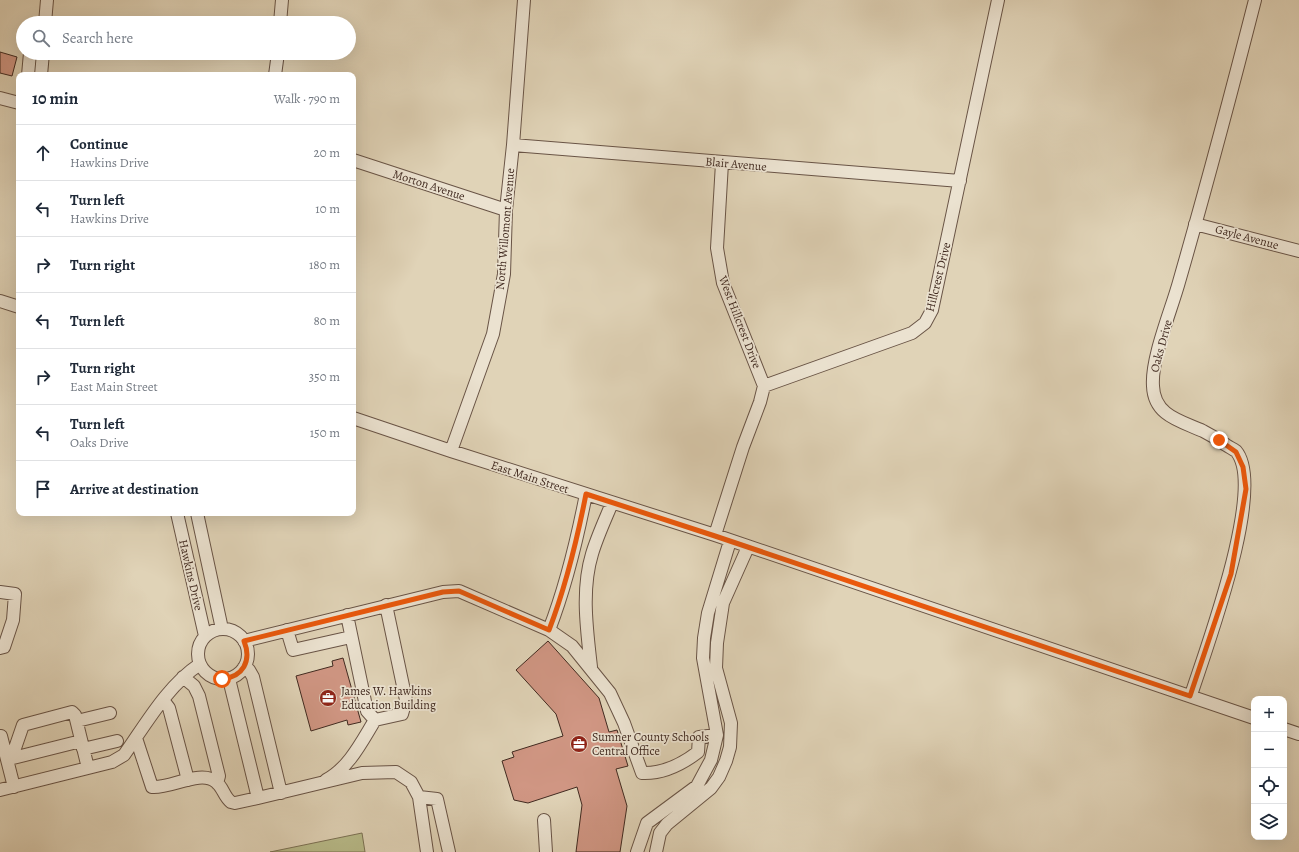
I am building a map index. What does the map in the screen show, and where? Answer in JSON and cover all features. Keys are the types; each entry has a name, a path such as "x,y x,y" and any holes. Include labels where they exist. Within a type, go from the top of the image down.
{"street":[{"path":"46,16 47,0"},
{"path":"281,16 282,0"},
{"name":"North Willomont Avenue","path":"451,451 493,334 504,274 506,210 513,145 524,0"},
{"name":"Hillcrest Drive","path":"764,386 912,333 925,323 932,310 998,0"},
{"name":"Oaks Drive","path":"1190,696 1231,574 1246,489 1243,467 1236,452 1203,431 1176,421 1162,410 1155,400 1153,386 1154,368 1195,224 1255,0"},
{"path":"28,72 29,60"},
{"path":"41,72 42,60"},
{"path":"275,72 277,60"},
{"path":"0,98 16,102"},
{"name":"Blair Avenue","path":"513,145 960,181"},
{"name":"Morton Avenue","path":"356,161 506,210"},
{"name":"West Hillcrest Drive","path":"722,163 717,248 723,283 764,386"},
{"name":"Gayle Avenue","path":"1195,224 1299,251"},
{"path":"0,301 16,307"},
{"path":"715,536 764,386"},
{"name":"East Main Street","path":"356,419 715,536 1251,717"},
{"path":"549,630 559,606 579,533 586,494"},
{"path":"591,667 587,618 587,582 591,555 612,503"},
{"name":"Hawkins Drive","path":"178,516 205,636"},
{"name":"Hawkins Drive","path":"198,516 222,629"},
{"path":"637,852 647,823 697,786 711,760 718,735 703,658 704,638 708,613 730,541"},
{"path":"656,852 660,833 667,824 711,788 719,777 726,761 730,747 731,723 716,668 717,643 723,603 748,547"},
{"path":"244,641 386,605 443,592 459,591 549,630 572,646 591,667 610,693 624,723 642,773 654,774 668,770 698,752 699,738 718,735"},
{"path":"0,592 15,594 13,620 4,647 0,648"},
{"path":"320,783 332,777 352,756 376,720 402,714 406,700 386,605"},
{"path":"347,615 367,710 376,720"},
{"path":"222,629 235,632 244,641 248,656 244,667 236,676 229,679 215,678 203,670 200,664 198,649 205,636 216,630 222,629"},
{"path":"287,630 293,650 351,637"},
{"path":"0,790 112,762 124,755 163,700 183,677 200,664"},
{"path":"244,667 249,670 253,677 281,793"},
{"path":"183,677 194,686 199,696 219,776 217,783"},
{"path":"229,679 258,798"},
{"path":"163,700 169,708 188,780"},
{"path":"11,758 26,723 72,712 77,721 88,768"},
{"path":"77,721 110,713"},
{"path":"1287,730 1299,734"},
{"path":"1,736 11,758 14,786"},
{"path":"136,738 152,787 188,780 209,778 217,783 231,802 235,803 362,773 396,772 411,782 419,797 427,852"},
{"path":"11,758 82,745 117,741"},
{"path":"419,797 437,798 449,852"},
{"path":"544,820 546,852"}],"green space":[{"path":"362,833 365,852 270,852"}],"building":[{"path":"0,52 16,57 12,76 0,73"},
{"name":"Sumner County Schools Central Office","path":"548,641 599,698 609,732 617,730 628,766 616,769 627,806 620,852 576,852 582,805 577,787 528,803 514,800 502,761 514,757 512,752 563,736 556,714 516,670"},
{"name":"James W. Hawkins Education Building","path":"343,658 361,722 348,725 347,720 311,731 296,676 333,666 332,661"}],"place":[{"name":"James W. Hawkins Education Building","path":"328,698"},
{"name":"Sumner County Schools Central Office","path":"579,744"}],"route":[{"path":"222,679 229,679 242,671 248,656 244,641 443,592 459,591 549,630 559,606 579,533 586,494 1190,696 1231,574 1246,489 1243,467 1236,452 1219,440"}]}
